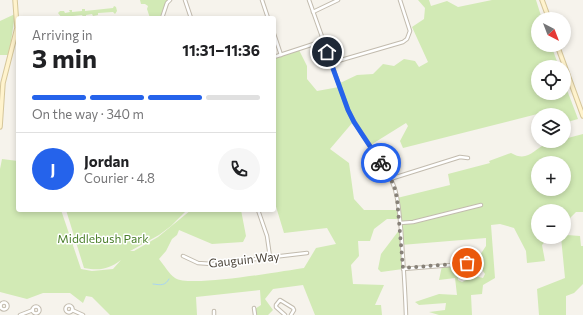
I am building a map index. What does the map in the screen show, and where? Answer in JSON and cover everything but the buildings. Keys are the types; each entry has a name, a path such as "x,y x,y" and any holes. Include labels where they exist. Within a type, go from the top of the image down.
{"street":[{"path":"15,0 16,16"},
{"path":"163,16 167,3 170,0"},
{"path":"185,0 190,16"},
{"path":"262,0 267,16"},
{"path":"309,0 348,110 394,185 400,223 406,315"},
{"path":"313,12 338,0"},
{"path":"331,63 396,44 408,39 410,31 400,0"},
{"path":"542,0 546,12"},
{"path":"0,127 1,88 16,36"},
{"path":"276,40 281,55"},
{"path":"276,56 324,41"},
{"path":"560,52 583,116"},
{"path":"390,179 460,157 468,158"},
{"path":"400,223 413,222 480,205"},
{"path":"259,212 268,236 270,257"},
{"name":"Gauguin Way","path":"183,256 198,263 212,264 307,253"},
{"path":"403,268 464,264 470,260"},
{"path":"285,315 276,307 280,300 293,308 294,310 291,315"},
{"path":"254,308 255,315"},
{"path":"1,315 2,310"},
{"path":"20,315 33,310"},
{"path":"72,310 83,315"}],"green space":[{"path":"140,0 168,0 160,16 149,16 147,9 148,6 141,4"},
{"name":"Middlebush Park","path":"418,0 429,0 431,6 447,1 458,7 492,0 536,0 540,12 531,12 531,52 554,52 556,60 531,60 531,100 571,100 578,119 571,121 571,108 531,108 531,116 403,148 400,141 408,126 406,123 369,146 353,122 330,149 349,163 354,199 364,210 398,210 397,198 450,185 448,174 490,163 489,161 511,153 517,156 526,156 540,148 571,148 571,137 583,134 583,212 576,212 571,217 571,204 531,204 531,244 543,244 545,261 527,263 526,251 514,228 500,224 491,225 495,278 483,285 482,294 471,295 472,315 439,315 429,312 445,310 446,303 419,305 415,302 439,294 457,295 455,278 439,280 442,266 457,265 458,280 462,282 475,276 483,278 485,274 476,261 486,246 486,238 401,245 403,269 381,272 378,269 381,254 400,229 399,219 387,219 374,229 370,241 358,241 359,256 351,265 353,284 384,285 375,305 381,305 382,315 315,315 303,285 273,289 265,299 273,310 268,315 254,315 253,310 261,305 260,290 196,297 197,315 110,315 92,297 86,296 83,303 70,293 43,293 27,299 0,292 0,169 2,159 16,161 16,212 62,212 81,269 92,271 113,269 121,260 104,268 84,268 67,212 185,212 171,226 159,235 130,251 134,251 158,237 189,212 241,212 246,236 243,242 212,244 179,230 177,235 172,239 166,251 159,259 175,278 184,281 216,280 304,268 316,248 336,244 327,228 284,233 276,207 276,58 299,50 307,66 307,79 317,91 339,87 338,84 357,75 373,74 383,64 394,66 404,59 415,61 419,67 428,62 412,27 424,19 425,8"},
{"path":"114,6 116,7 117,11 115,14 113,12 98,13 98,15 93,16 92,14 86,16 60,16 58,13 60,11 64,11 65,13 70,12 69,10 72,10 72,12 82,11 82,9 85,9 85,11 113,8"},
{"path":"15,14 9,55 0,55 0,21"},
{"path":"571,235 580,236 581,246 583,246 583,284 574,293 566,296 566,315 539,315 537,289 565,278 562,244 571,244"}],"waterway":[{"path":"153,284 158,285 166,283 169,279"}],"way so far":[{"path":"381,163 394,185 397,198 403,268 467,263"}],"route":[{"path":"327,52 348,110 354,122 381,163"}]}
